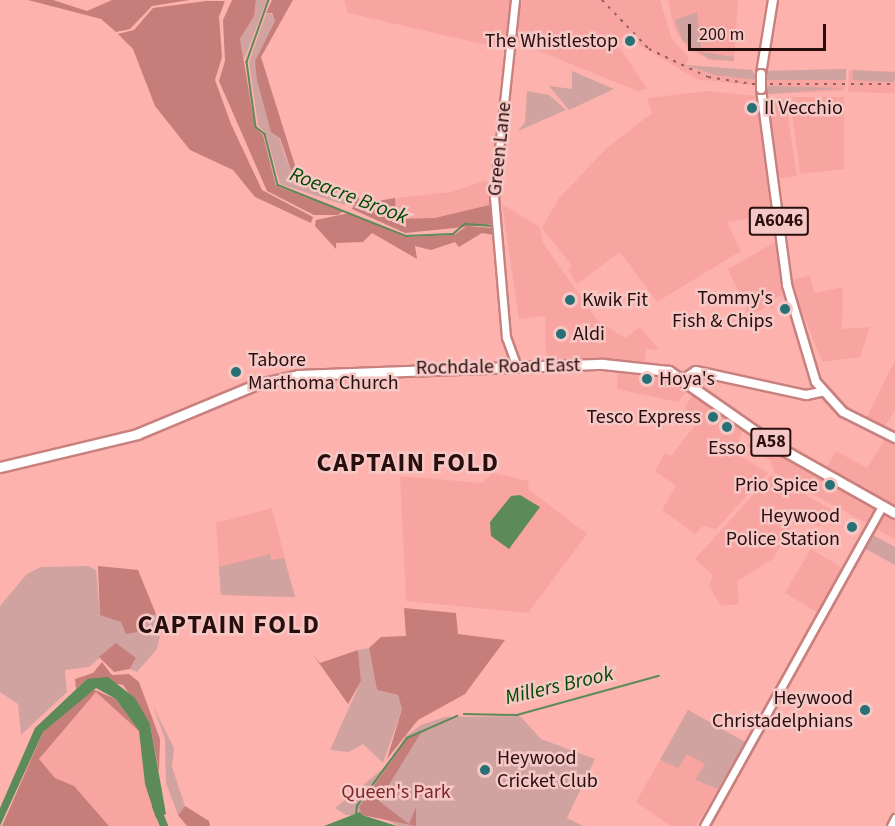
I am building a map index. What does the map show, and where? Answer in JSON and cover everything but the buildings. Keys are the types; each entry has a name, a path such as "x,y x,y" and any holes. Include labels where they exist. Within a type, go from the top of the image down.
{"highway":[{"name":"Rochdale Road East","path":"0,467 138,434 252,386 298,375 517,367 651,367 684,379"},
{"name":"A58","path":"684,379 778,447 895,513"}],"main road":[{"name":"A6046","path":"773,0 760,74 787,285 822,392 843,412 895,438"},
{"path":"684,379 696,371 806,395 822,392"}],"street":[{"name":"Green Lane","path":"515,0 494,197 506,337 517,367"},
{"path":"704,826 882,506"},
{"path":"891,826 895,818"}],"shaded area":[{"path":"28,0 53,0 87,11 112,0 190,0 152,6 130,29 116,32 101,19"},
{"path":"232,0 256,0 254,16 240,39 255,127 263,135 276,186 344,211 338,215 314,215 267,191 219,81 225,61 223,20"},
{"path":"272,0 293,0 261,57 297,172 292,173 280,138 271,132 257,80 255,61 275,21 272,13 266,13"},
{"path":"344,0 513,0 508,50 348,13"},
{"path":"522,0 660,0 672,39 689,58 686,65 758,80 757,86 696,79 628,38 619,45 607,29 647,89 637,91 515,41"},
{"path":"668,0 738,0 734,61 709,60 688,49 675,30"},
{"path":"206,1 225,1 219,17 222,57 215,80 231,124 262,190 313,217 311,223 255,197 233,170 190,150 155,106 133,49 118,34 134,30 153,8"},
{"path":"846,69 844,91 768,94 764,89 765,71"},
{"path":"849,70 895,72 894,94 848,92"},
{"path":"708,91 757,96 771,215 727,222 741,251 657,302 620,252 577,284 568,270 572,266 542,228 559,198 607,148 652,113 647,98"},
{"path":"790,97 844,97 844,169 800,174"},
{"path":"785,99 797,176 779,179 767,102"},
{"path":"484,181 492,183 489,205 435,219 395,219 395,198 451,192"},
{"path":"358,196 361,204 395,198 396,219 435,218 489,205 494,224 405,233 352,209"},
{"path":"502,204 540,227 543,243 598,321 625,338 640,327 659,350 646,349 645,363 546,361 545,316 519,319"},
{"path":"349,213 406,237 454,235 467,226 493,228 494,235 482,233 459,247 455,242 431,250 415,246 417,259 372,233 363,242 336,243 336,249 315,226 316,220"},
{"path":"775,242 782,295 770,299 776,312 769,306 749,315 728,269"},
{"path":"810,275 814,293 843,287 842,329 870,327 860,357 822,362 790,281"},
{"path":"895,360 895,410 884,428 866,419"},
{"path":"618,370 662,374 686,392 678,402 617,389"},
{"path":"693,394 701,394 744,428 734,452 768,473 716,529 703,526 695,534 662,510 676,486 655,471 665,453 671,456 698,419 684,409"},
{"path":"755,438 895,517 895,539 774,473 771,461 747,446"},
{"path":"884,441 895,444 895,509 825,470 836,451 867,468"},
{"path":"493,473 529,481 528,489 587,534 528,613 406,601 400,476 482,483"},
{"path":"771,475 832,510 819,527 787,510 782,521 791,526 773,559 737,581 739,604 721,606 709,586 713,575 695,559"},
{"path":"520,495 540,507 509,549 491,536 490,522 511,496"},
{"path":"272,508 295,597 221,595 216,523"},
{"path":"811,549 844,569 818,613 785,593"},
{"path":"98,566 138,570 156,614 142,618 137,632 126,634 121,622 100,615"},
{"path":"404,608 456,613 458,634 505,640 465,694 418,720 387,759 402,709 398,695 377,690 369,648 381,637 406,636"},
{"path":"116,643 136,658 130,669 114,672 99,657"},
{"path":"358,650 361,681 348,704 312,653 320,663"},
{"path":"102,662 112,675 129,674 139,682 160,739 159,772 150,724 123,685 87,679 76,689 75,679 93,673"},
{"path":"108,677 135,698 150,724 166,814 156,818 145,784 139,731 116,699 96,688 43,732 0,826 0,808 35,728 87,679"},
{"path":"90,688 116,699 139,731 96,692 39,759 55,778 74,786 109,826 2,826 43,732"},
{"path":"96,692 139,731 145,784 159,826 109,826 74,786 55,778 39,759"},
{"path":"688,710 745,742 696,826 671,826 636,802"},
{"path":"422,731 379,801 409,824 416,807 416,826 362,815 359,807 407,739"},
{"path":"185,806 209,821 210,826 187,826 178,815"},
{"path":"360,812 362,815 397,826 324,826"}],"green space":[{"path":"256,0 267,0 244,60 240,39 254,16"},
{"path":"697,12 702,52 734,57 734,61 709,59 682,40 675,20"},
{"path":"271,13 275,21 255,61 284,153 292,173 347,195 345,205 280,184 266,134 258,125 249,62 266,14"},
{"path":"686,65 752,70 758,80 715,75"},
{"path":"846,69 846,80 765,80 765,71"},
{"path":"853,70 895,72 894,82 852,80"},
{"path":"572,71 614,89 569,110 549,86 572,89"},
{"path":"764,86 846,88 768,94"},
{"path":"527,91 549,95 566,110 518,131 525,122"},
{"path":"871,534 895,547 895,565 864,548"},
{"path":"270,554 271,560 284,558 295,597 221,595 219,567"},
{"path":"88,566 96,570 100,615 156,614 161,631 157,649 137,672 130,669 136,658 105,653 89,667 65,670 67,692 21,735 18,704 0,692 0,606 27,574 41,567"},
{"path":"369,648 377,690 398,695 402,709 383,763 363,744 349,752 330,750 361,681 358,650"},
{"path":"153,706 174,748 172,767 185,806 178,815 166,783 165,739"},
{"path":"688,710 745,742 718,789 695,780 705,764 687,754 678,768 660,760"},
{"name":"Queen's Park","path":"520,716 541,739 595,759 567,818 583,826 398,826 382,817 346,815 335,808 390,763 406,736 421,725 445,717"}],"waterway":[{"name":"Roeacre Brook","path":"269,0 247,62 256,127 265,134 278,185 406,236 453,234 465,224 493,226"},
{"name":"Millers Brook","path":"464,714 517,715 659,676"},
{"name":"Millers Brook","path":"356,814 357,806 407,738 457,716"},
{"path":"156,806 164,826"}],"railway":[{"path":"602,0 649,49 708,77 752,84 895,84"}],"place":[{"name":"The Whistlestop","path":"630,41"},
{"name":"Il Vecchio","path":"752,108"},
{"name":"Kwik Fit","path":"570,300"},
{"name":"Tommy's Fish & Chips","path":"785,309"},
{"name":"Aldi","path":"561,334"},
{"name":"Tabore Marthoma Church","path":"236,372"},
{"name":"Hoya's","path":"647,379"},
{"name":"Tesco Express","path":"713,417"},
{"name":"Esso","path":"727,427"},
{"name":"Prio Spice","path":"830,485"},
{"name":"Heywood Police Station","path":"852,527"},
{"name":"Heywood Christadelphians","path":"865,710"},
{"name":"Heywood Cricket Club","path":"485,770"}],"district":[{"name":"CAPTAIN FOLD","path":"408,463"},
{"name":"CAPTAIN FOLD","path":"229,625"}]}
